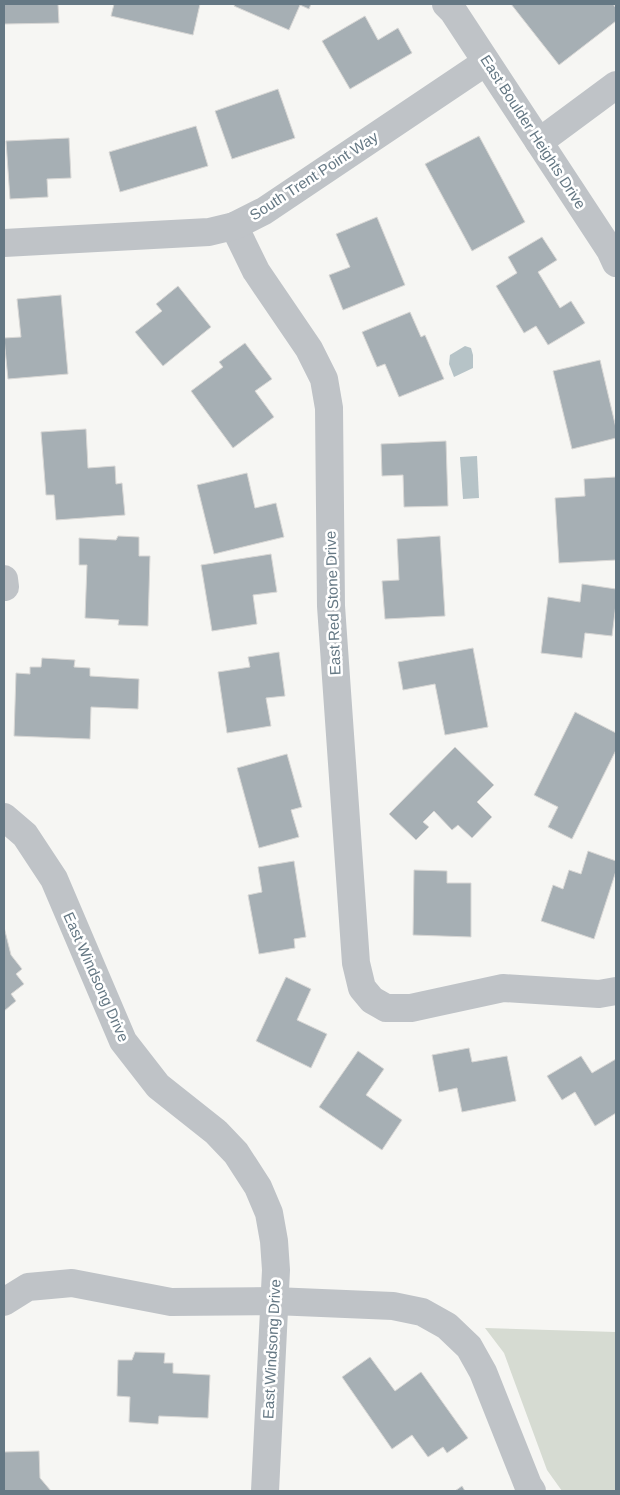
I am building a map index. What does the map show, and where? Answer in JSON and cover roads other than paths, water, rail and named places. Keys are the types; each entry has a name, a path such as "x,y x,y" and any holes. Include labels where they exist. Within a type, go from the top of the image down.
{"street":[{"name":"East Boulder Heights Drive","path":"446,4 540,142 610,250 616,264"},
{"name":"South Trent Point Way","path":"4,243 209,232 234,226 264,211 486,62"},
{"path":"540,142 616,85"},
{"name":"East Red Stone Drive","path":"234,226 256,271 309,349 324,379 329,408 331,606 356,963 362,988 372,1000 386,1008 411,1008 503,988 599,994 616,990"},
{"name":"East Windsong Drive","path":"4,817 25,835 54,879 123,1041 158,1086 216,1132 236,1153 258,1187 269,1213 274,1240 276,1270 265,1491"},
{"path":"4,1302 28,1287 72,1283 171,1302 274,1301 393,1306 422,1312 447,1326 469,1347 483,1372 532,1491"}]}
